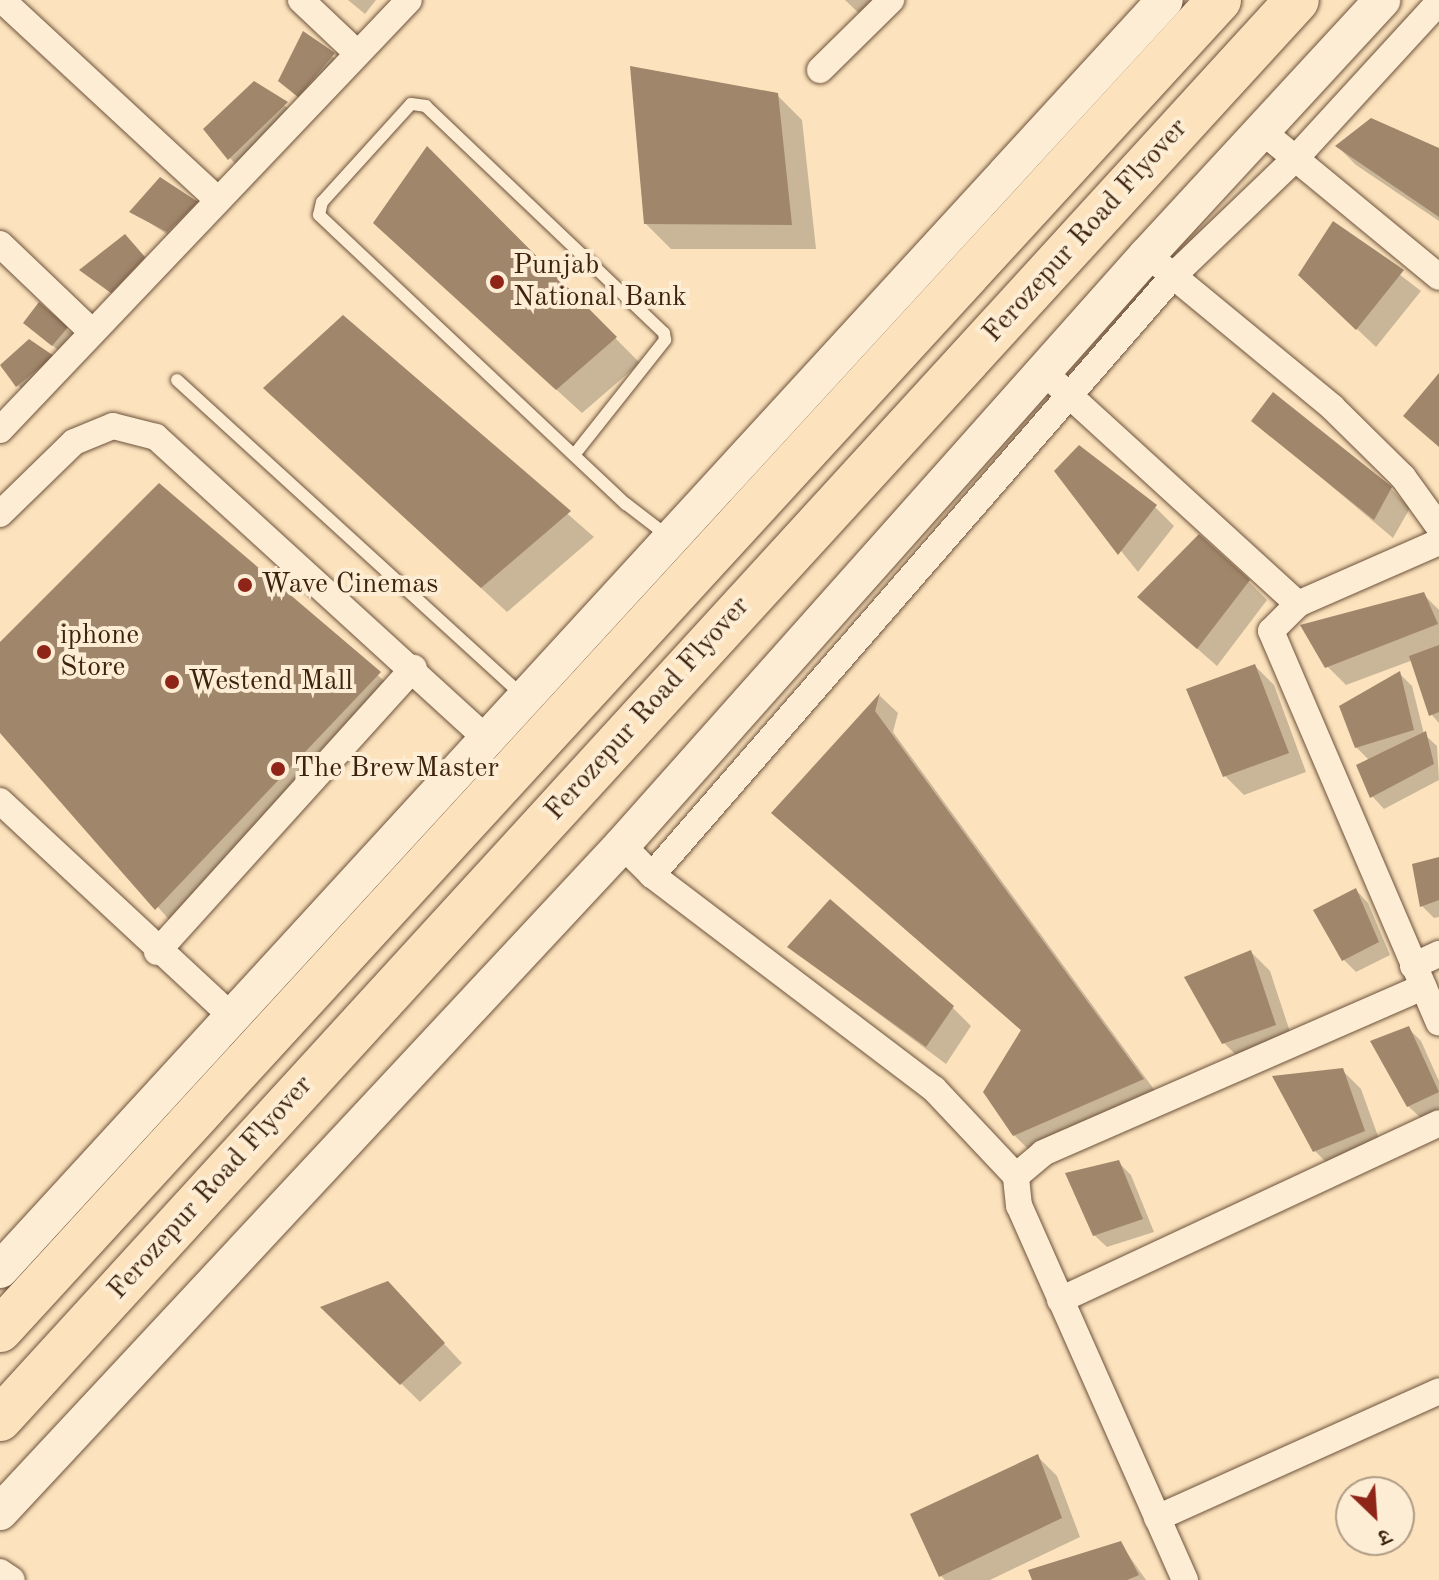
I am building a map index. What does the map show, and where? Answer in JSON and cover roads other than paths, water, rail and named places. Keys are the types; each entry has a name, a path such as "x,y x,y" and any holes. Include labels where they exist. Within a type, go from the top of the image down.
{"highway":[{"name":"Ferozepur Road Flyover","path":"0,1330 1219,0"},
{"name":"Ferozepur Road Flyover","path":"0,1419 1297,0"}],"main road":[{"path":"0,1270 1165,0"},
{"path":"0,1512 622,845 1044,371 1161,265 1262,131 1382,0"}],"street":[{"path":"2,0 218,200"},
{"path":"301,0 357,53"},
{"path":"2,423 409,0"},
{"path":"820,70 891,0"},
{"path":"652,875 1069,396 1161,265 1296,158 1428,12"},
{"path":"1262,131 1439,277"},
{"path":"0,244 92,332"},
{"path":"1161,265 1332,407 1403,477 1439,527"},
{"path":"1044,371 1298,604"},
{"path":"0,514 74,442 113,426 156,437 414,668 486,738"},
{"path":"1439,542 1298,604 1273,623 1272,641 1439,1023"},
{"path":"157,952 414,668"},
{"path":"0,801 157,952 231,1016"},
{"path":"622,845 652,875 934,1089 1016,1176 1019,1206 1185,1580"},
{"path":"1016,1176 1043,1153 1418,976 1439,954"},
{"path":"1060,1300 1439,1123"},
{"path":"1157,1518 1439,1391"},
{"path":"0,1572 12,1580"}],"lane":[{"path":"574,455 665,340 664,333 426,106 411,104 322,202 319,215 574,455 671,539"},
{"path":"177,380 524,696"}],"place":[{"name":"Punjab National Bank","path":"497,282"},
{"name":"Wave Cinemas","path":"245,585"},
{"name":"iphone Store","path":"44,652"},
{"name":"Westend Mall","path":"172,682"},
{"name":"The BrewMaster","path":"278,769"}]}
